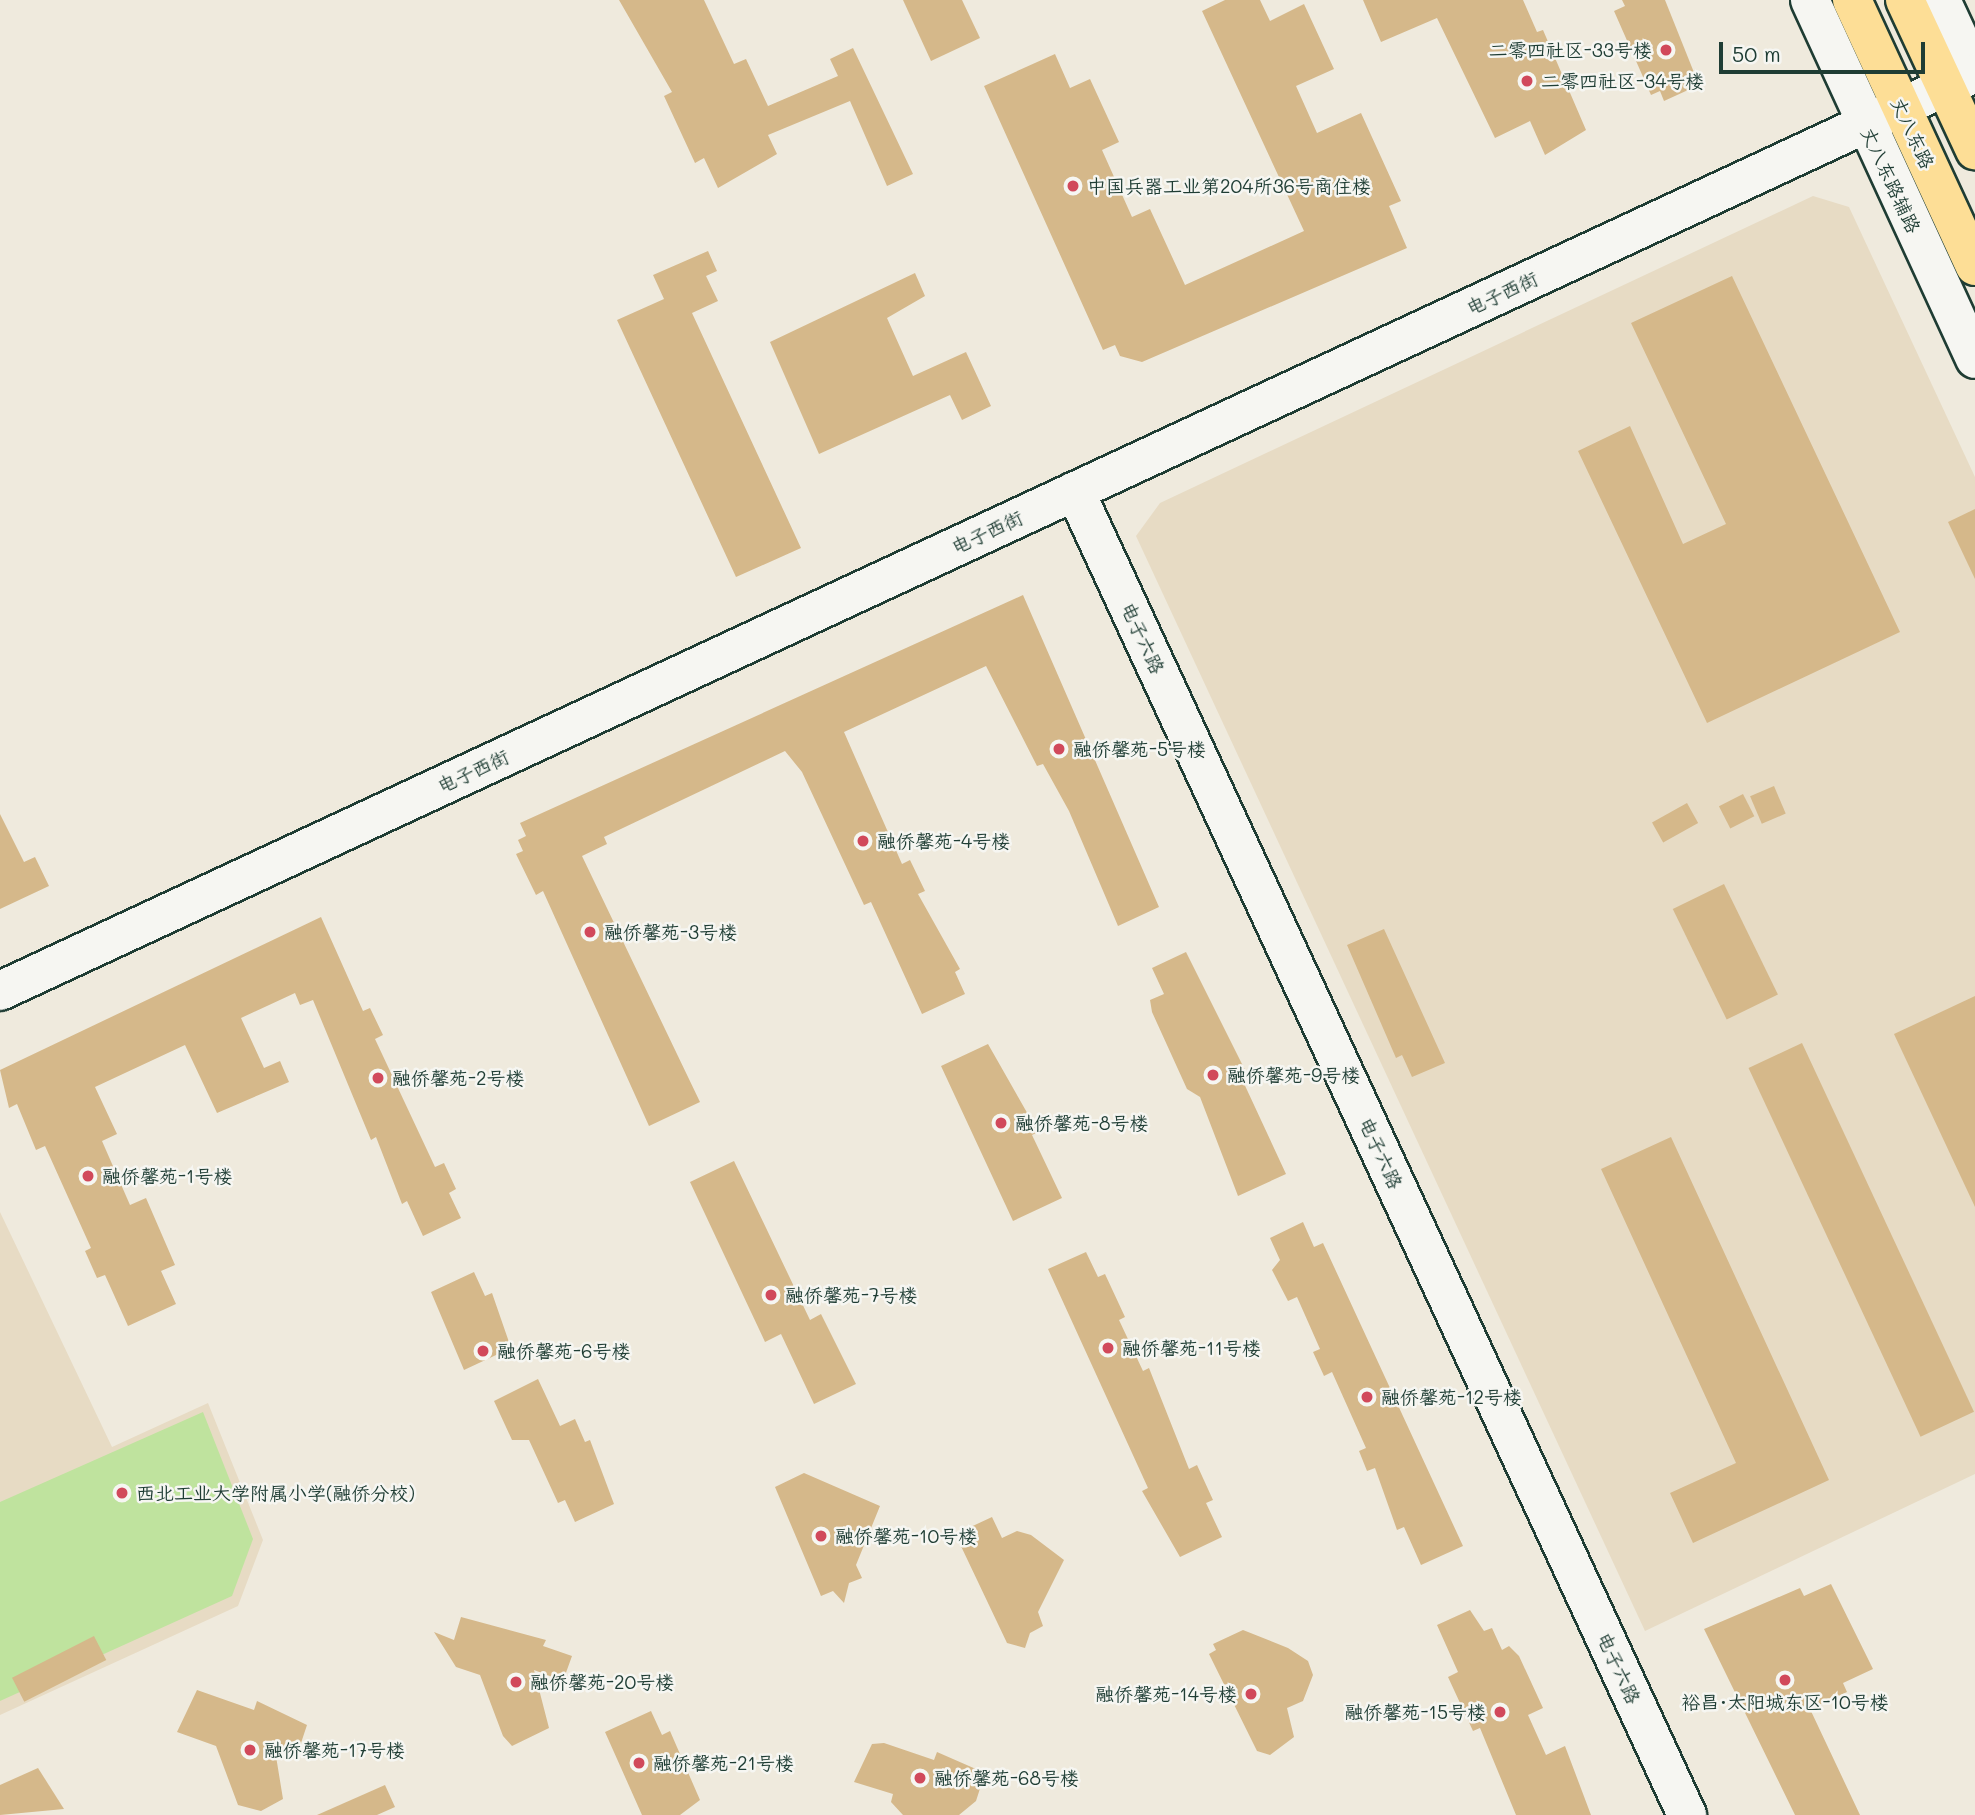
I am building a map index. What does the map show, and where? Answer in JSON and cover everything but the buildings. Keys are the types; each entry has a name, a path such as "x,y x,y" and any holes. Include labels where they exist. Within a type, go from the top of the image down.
{"main road":[{"name":"丈八东路","path":"1852,0 1975,267"},
{"path":"1905,0 1965,78 1975,150"}],"street":[{"name":"丈八东路辅路","path":"1810,0 1865,125 1975,359"},
{"path":"1941,0 1965,78"},
{"name":"电子西街","path":"0,991 1965,78"},
{"name":"电子六路","path":"1075,491 1687,1815"}],"shaded area":[{"path":"1813,196 1849,207 1975,477 1975,1474 1645,1631 1136,536 1160,503"},
{"name":"西北工业大学附属小学(融侨分校)","path":"0,1212 112,1447 208,1403 263,1540 238,1606 0,1715"}],"green space":[{"name":"西北工业大学附属小学(融侨分校)","path":"203,1412 253,1539 232,1596 0,1701 0,1502"}],"place":[{"name":"二零四社区-33号楼","path":"1666,50"},
{"name":"二零四社区-34号楼","path":"1527,81"},
{"name":"中国兵器工业第204所36号商住楼","path":"1073,186"},
{"name":"融侨馨苑-5号楼","path":"1059,749"},
{"name":"融侨馨苑-4号楼","path":"863,841"},
{"name":"融侨馨苑-3号楼","path":"590,932"},
{"name":"融侨馨苑-9号楼","path":"1213,1075"},
{"name":"融侨馨苑-2号楼","path":"378,1078"},
{"name":"融侨馨苑-8号楼","path":"1001,1123"},
{"name":"融侨馨苑-1号楼","path":"88,1176"},
{"name":"融侨馨苑-7号楼","path":"771,1295"},
{"name":"融侨馨苑-11号楼","path":"1108,1348"},
{"name":"融侨馨苑-6号楼","path":"483,1351"},
{"name":"融侨馨苑-12号楼","path":"1367,1397"},
{"name":"西北工业大学附属小学(融侨分校)","path":"122,1493"},
{"name":"融侨馨苑-10号楼","path":"821,1536"},
{"name":"裕昌·太阳城东区-10号楼","path":"1785,1680"},
{"name":"融侨馨苑-20号楼","path":"516,1682"},
{"name":"融侨馨苑-14号楼","path":"1251,1694"},
{"name":"融侨馨苑-15号楼","path":"1500,1712"},
{"name":"融侨馨苑-17号楼","path":"250,1750"},
{"name":"融侨馨苑-21号楼","path":"639,1763"},
{"name":"融侨馨苑-68号楼","path":"920,1778"}]}
